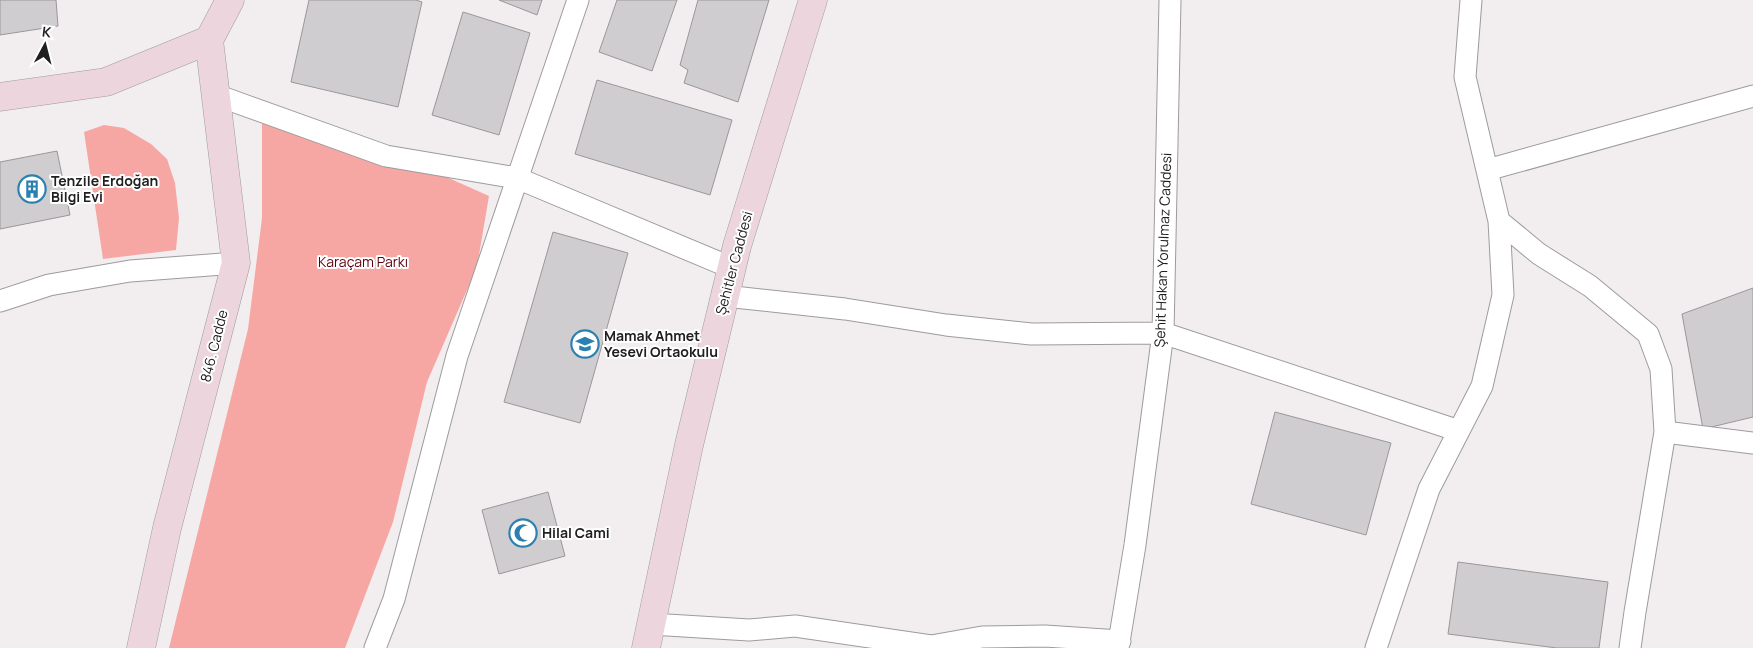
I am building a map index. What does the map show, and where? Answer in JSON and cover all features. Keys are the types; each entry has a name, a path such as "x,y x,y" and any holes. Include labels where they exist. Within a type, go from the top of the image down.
{"street":[{"path":"0,97 106,82 209,40 230,0"},
{"path":"375,648 394,599 457,356 578,0"},
{"name":"Şehitler Caddesi","path":"649,636 689,445 737,246 813,0"},
{"name":"Şehit Hakan Yorulmaz Caddesi","path":"1119,645 1163,333 1170,0"},
{"path":"1376,648 1429,489 1482,386 1503,294 1499,221 1465,77 1471,0"},
{"name":"846. Cadde","path":"141,648 167,528 236,263 209,40"},
{"path":"216,95 386,156 517,178 732,268"},
{"path":"1487,170 1753,96"},
{"path":"1499,221 1540,254 1590,286 1648,334 1661,369 1665,432 1630,648"},
{"path":"0,301 49,286 130,271 236,263"},
{"path":"725,296 845,309 946,325 1031,334 1163,333 1459,431"},
{"path":"1665,432 1753,443"},
{"path":"649,636 795,626 931,646 982,637 1045,636 1119,645"}],"green space":[{"name":"Karaçam Parkı","path":"262,122 433,171 489,196 477,267 427,382 393,522 345,648 169,648 248,329 262,218"},
{"path":"104,125 124,128 151,144 167,159 175,183 179,218 176,250 103,259 84,132"}],"building":[{"path":"0,0 56,0 58,26 0,35"},
{"path":"309,0 416,0 422,2 398,107 291,82"},
{"path":"499,0 542,0 537,15"},
{"path":"617,0 677,0 652,71 599,52"},
{"path":"698,0 769,0 738,102 684,83 688,70 680,65"},
{"path":"463,12 530,33 499,135 432,115"},
{"path":"597,80 732,120 710,195 575,154"},
{"name":"Tenzile Erdoğan Bilgi Evi","path":"57,151 70,215 0,229 0,162"},
{"path":"553,232 628,253 580,423 504,402"},
{"path":"1753,288 1753,417 1703,429 1682,314"},
{"path":"1275,412 1391,443 1366,535 1251,504"},
{"name":"Hilal Cami","path":"548,492 565,556 499,574 482,510"},
{"path":"1458,562 1608,582 1599,648 1557,648 1448,634"}],"place":[{"name":"Tenzile Erdoğan Bilgi Evi","path":"32,189"},
{"name":"Mamak Ahmet Yesevi Ortaokulu","path":"585,344"},
{"name":"Hilal Cami","path":"523,533"}]}
